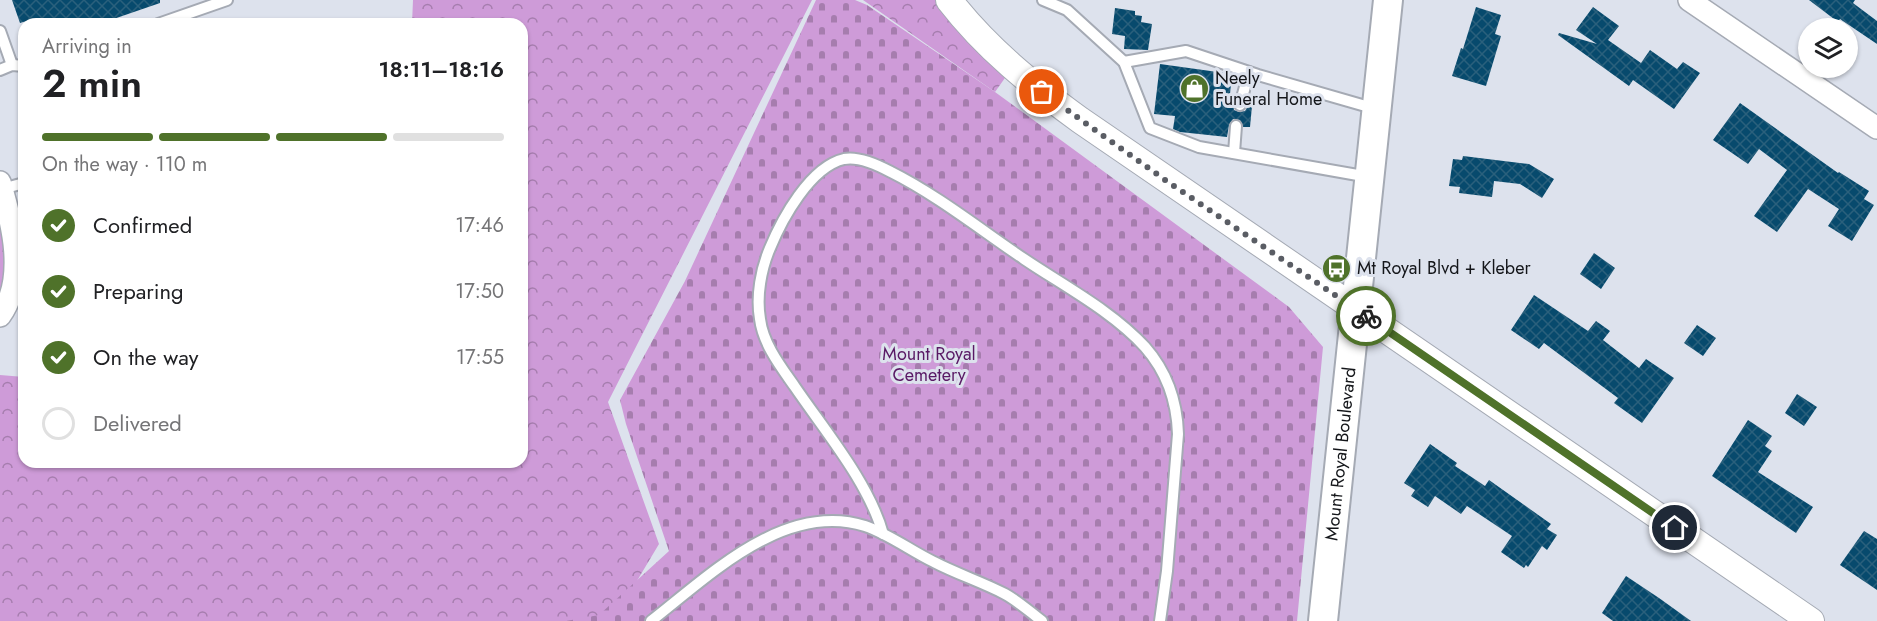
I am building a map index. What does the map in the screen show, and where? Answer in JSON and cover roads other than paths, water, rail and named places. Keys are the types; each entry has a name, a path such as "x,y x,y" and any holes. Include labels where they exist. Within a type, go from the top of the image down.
{"main road":[{"name":"Mount Royal Boulevard","path":"1323,621 1388,0"}],"street":[{"path":"1689,0 1877,128"},
{"path":"955,2 991,48 1042,92 1168,182 1811,621"},
{"path":"1,186 18,276"},
{"path":"0,316 18,285"}],"lane":[{"path":"175,18 227,0"},
{"path":"1043,0 1067,10 1124,62 1150,128 1199,147 1370,177"},
{"path":"0,31 12,65"},
{"path":"1124,62 1186,51 1376,109"},
{"path":"0,70 12,65 18,66"},
{"path":"1240,105 1249,72"},
{"path":"1234,153 1236,126"},
{"path":"883,534 873,502 775,358 760,320 760,283 774,237 797,198 810,183 833,163 845,159 873,163 909,182 1105,313 1144,346 1156,361 1171,390 1178,415 1168,559 1160,621"},
{"path":"1,186 18,184"},
{"path":"651,621 731,559 780,531 833,522 864,526 883,534 933,562 1006,594 1042,621"}],"place":[{"name":"Neely Funeral Home","path":"1194,88"},
{"name":"Mt Royal Blvd + Kleber","path":"1336,268"}],"park label":[{"name":"Mount Royal Cemetery","path":"929,364"}]}
